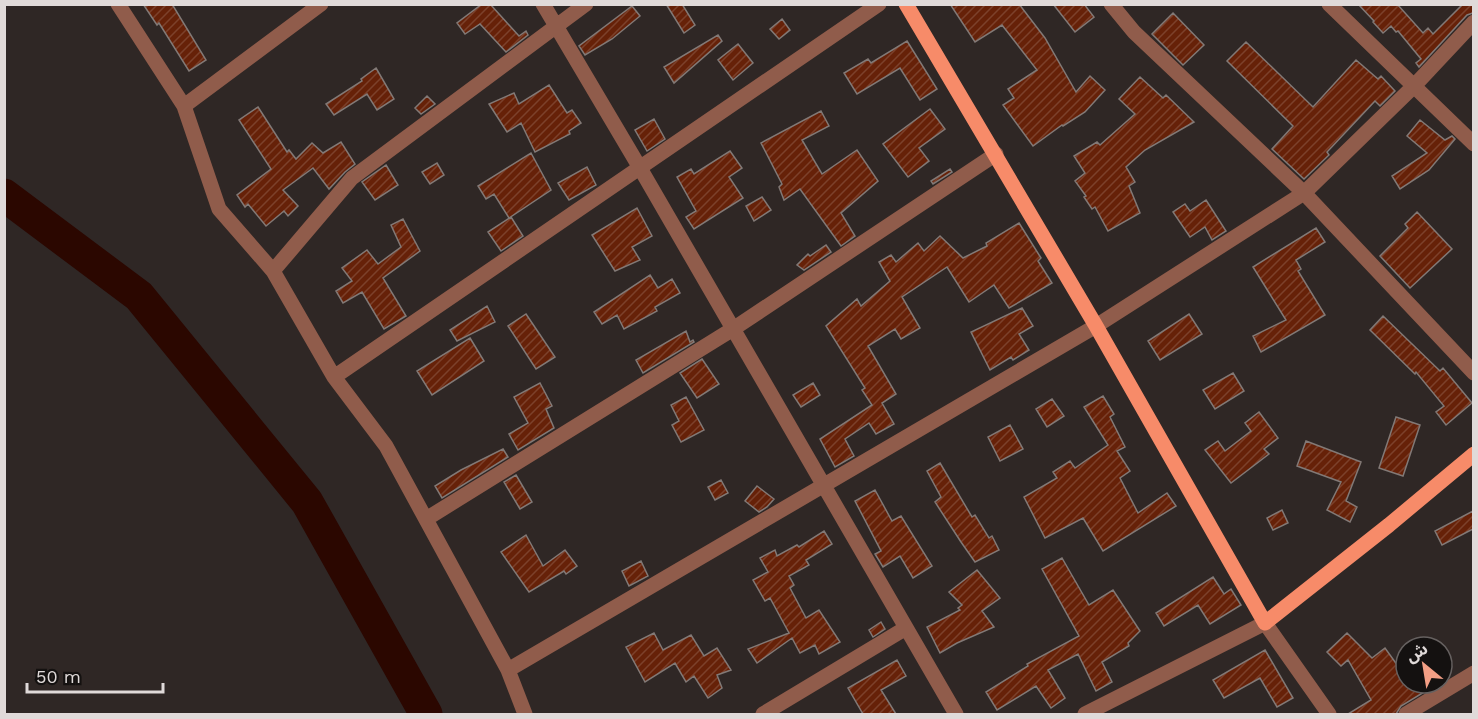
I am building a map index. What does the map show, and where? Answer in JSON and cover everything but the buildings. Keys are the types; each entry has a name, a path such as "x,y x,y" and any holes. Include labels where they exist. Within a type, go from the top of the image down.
{"main road":[{"path":"906,4 1096,326 1265,623 1389,525 1473,454"}],"street":[{"path":"118,4 184,106 219,209 273,271 334,377 386,446 508,670 525,714"},
{"path":"184,106 321,4"},
{"path":"543,4 956,714"},
{"path":"273,271 352,178 586,4"},
{"path":"334,377 879,4"},
{"path":"1111,4 1134,32 1304,193 1473,373"},
{"path":"1329,4 1473,144"},
{"path":"508,670 1096,326 1304,193 1414,86 1473,22"},
{"path":"426,519 733,329 996,154"},
{"path":"1085,714 1265,623 1329,714"},
{"path":"763,714 906,628"},
{"path":"1406,714 1473,673"}],"waterway":[{"path":"4,195 139,296 307,502 426,714"}]}
